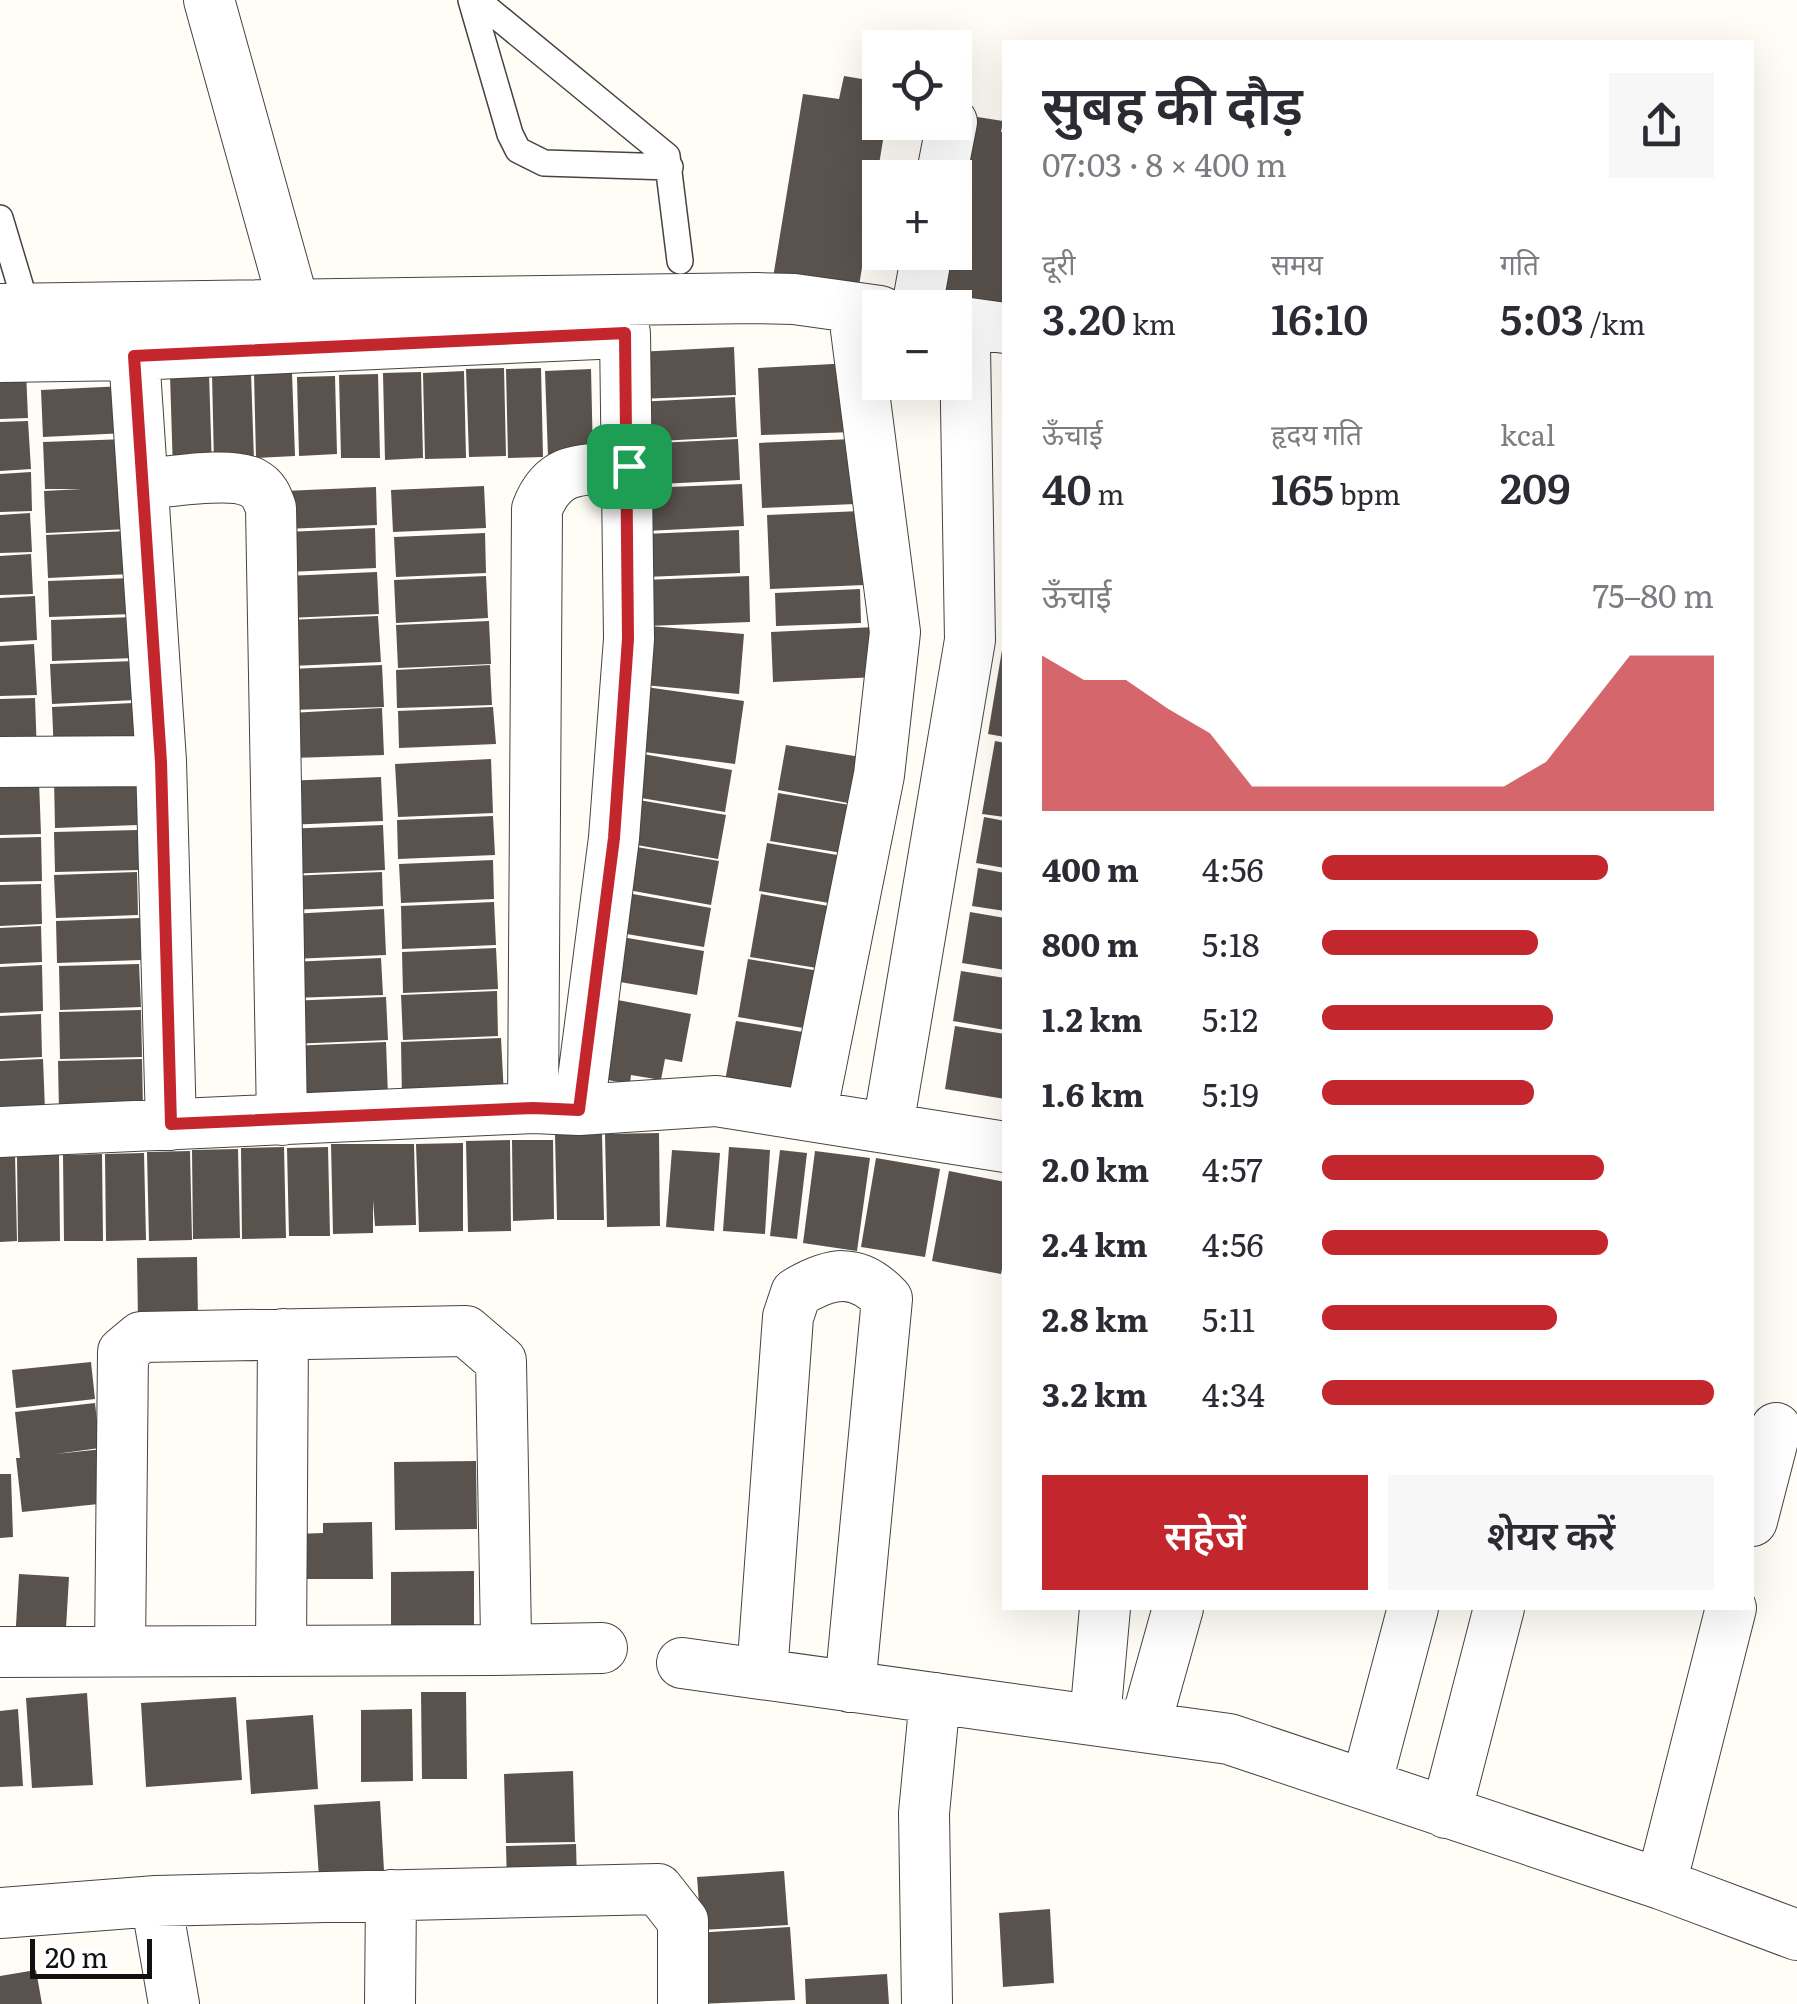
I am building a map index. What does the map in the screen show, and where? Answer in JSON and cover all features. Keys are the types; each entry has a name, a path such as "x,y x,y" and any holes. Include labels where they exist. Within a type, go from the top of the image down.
{"street":[{"path":"209,0 294,305"},
{"path":"14,309 757,298 794,299 862,322"},
{"path":"0,357 134,356 862,325"},
{"path":"556,1109 614,838 628,639 625,333"},
{"path":"888,1126 970,640 977,339"},
{"path":"134,356 161,762 171,1124"},
{"path":"811,1115 879,775 894,632 877,400"},
{"path":"556,1109 537,509 543,492 555,477 629,466"},
{"path":"143,484 239,478 266,492 272,508 282,1120"},
{"path":"0,762 161,762"},
{"path":"0,1132 716,1100 1002,1146"},
{"path":"762,1674 788,1318 796,1294 814,1282 850,1274 871,1282 887,1299 850,1686"},
{"path":"120,1651 123,1352 140,1337 466,1331 501,1361 506,1636 492,1650"},
{"path":"281,1652 283,1334"},
{"path":"1754,1513 1776,1428"},
{"path":"1095,1719 1105,1610"},
{"path":"1145,1726 1177,1610"},
{"path":"1366,1784 1412,1610"},
{"path":"1446,1813 1498,1610"},
{"path":"1662,1884 1730,1610"},
{"path":"0,1652 602,1648"},
{"path":"682,1664 1230,1739 1662,1884 1797,1936"},
{"path":"927,2004 924,1812 935,1698"},
{"path":"0,1912 156,1901 658,1889 683,1921 683,2004"},
{"path":"390,2004 391,1895"},
{"path":"156,1901 174,2004"}],"lane":[{"path":"474,0 657,144 667,156 680,261"},
{"path":"474,0 510,134 518,150 544,163 670,167"},
{"path":"0,218 14,309"}],"building":[{"path":"844,76 862,79 862,140 883,140 880,160 862,160 862,268 857,298 772,284 803,94 839,99"},
{"path":"972,116 1002,121 1002,323 972,316 972,290 943,290 946,270 972,270 972,160 964,160 967,140 972,140"},
{"path":"734,347 736,395 639,399 637,352"},
{"path":"852,363 855,432 761,435 758,368"},
{"path":"504,368 506,456 469,457 466,369"},
{"path":"541,368 543,457 508,458 506,369"},
{"path":"591,369 593,457 548,457 545,371"},
{"path":"26,371 28,418 0,419 0,372"},
{"path":"464,371 466,458 425,459 423,373"},
{"path":"421,372 423,458 385,460 383,373"},
{"path":"209,373 212,470 173,471 170,375"},
{"path":"251,373 254,460 214,462 212,374"},
{"path":"254,373 292,373 295,456 256,458"},
{"path":"378,374 380,458 341,458 339,375"},
{"path":"335,376 337,454 299,456 297,377"},
{"path":"124,386 126,433 43,437 41,390"},
{"path":"735,397 737,437 638,442 636,402"},
{"path":"28,421 31,469 0,471 0,422"},
{"path":"127,439 128,529 46,533 44,491 82,489 45,489 43,442"},
{"path":"738,439 740,480 639,485 637,444"},
{"path":"853,439 855,504 762,508 759,443"},
{"path":"31,472 32,511 0,512 0,474"},
{"path":"742,484 744,526 646,531 645,488"},
{"path":"484,486 486,528 393,532 391,490"},
{"path":"376,487 377,525 286,529 284,491"},
{"path":"861,511 864,585 770,589 767,515"},
{"path":"30,513 32,552 0,553 0,515"},
{"path":"375,528 376,568 288,572 287,532"},
{"path":"739,530 740,573 646,577 644,534"},
{"path":"128,531 130,574 48,578 46,535"},
{"path":"485,533 486,573 396,577 394,537"},
{"path":"31,554 33,594 0,595 0,556"},
{"path":"377,572 379,614 288,618 286,576"},
{"path":"486,576 488,618 396,623 394,580"},
{"path":"749,576 750,622 646,626 643,580"},
{"path":"132,578 133,614 49,617 48,581"},
{"path":"860,589 861,623 776,626 775,593"},
{"path":"35,596 37,640 0,642 0,598"},
{"path":"378,616 381,662 291,666 288,620"},
{"path":"134,617 135,658 52,661 51,620"},
{"path":"489,621 491,664 398,668 396,625"},
{"path":"650,626 744,634 739,694 644,685"},
{"path":"875,627 877,677 773,682 771,632"},
{"path":"34,644 37,695 0,696 0,646"},
{"path":"1002,650 1002,736 988,734"},
{"path":"135,661 136,700 52,704 50,664"},
{"path":"382,665 384,707 291,710 290,669"},
{"path":"490,665 492,705 397,708 396,670"},
{"path":"646,687 744,701 735,764 637,751"},
{"path":"35,698 37,755 0,757 0,699"},
{"path":"133,703 136,753 54,756 52,707"},
{"path":"493,707 496,744 399,748 398,711"},
{"path":"382,708 384,755 293,758 290,713"},
{"path":"995,741 1002,742 1002,817 982,814"},
{"path":"786,745 861,757 853,804 778,790"},
{"path":"643,754 732,770 725,812 635,797"},
{"path":"491,759 493,813 398,817 395,764"},
{"path":"137,775 138,825 55,828 54,778"},
{"path":"381,777 383,821 285,825 284,781"},
{"path":"39,781 41,834 0,835 0,782"},
{"path":"778,793 850,805 842,853 770,841"},
{"path":"633,799 726,815 718,859 625,843"},
{"path":"493,816 495,855 398,859 397,820"},
{"path":"984,817 1002,820 1002,867 976,863"},
{"path":"383,825 385,870 286,874 284,829"},
{"path":"138,830 139,870 55,872 54,832"},
{"path":"41,837 42,881 0,882 0,838"},
{"path":"767,843 843,856 835,904 759,891"},
{"path":"625,845 719,861 711,905 617,888"},
{"path":"493,860 494,899 401,903 399,864"},
{"path":"978,868 1002,872 1002,911 972,906"},
{"path":"137,872 138,915 56,918 54,875"},
{"path":"382,872 383,906 290,910 289,876"},
{"path":"41,884 42,924 0,926 0,885"},
{"path":"616,891 711,908 704,947 609,931"},
{"path":"761,894 834,907 823,969 750,957"},
{"path":"494,902 496,945 402,949 401,906"},
{"path":"384,909 386,955 292,959 290,914"},
{"path":"970,912 1002,917 1002,970 962,963"},
{"path":"140,918 141,960 57,963 56,921"},
{"path":"41,926 42,962 0,964 0,928"},
{"path":"610,935 704,951 697,995 602,979"},
{"path":"496,948 498,989 403,993 402,952"},
{"path":"381,958 383,995 291,998 290,962"},
{"path":"748,959 825,972 815,1030 738,1017"},
{"path":"139,964 141,1007 60,1010 59,966"},
{"path":"42,965 43,1011 0,1013 0,967"},
{"path":"961,971 1002,978 1002,1029 953,1021"},
{"path":"497,991 498,1036 403,1040 401,995"},
{"path":"386,997 388,1040 290,1044 288,1001"},
{"path":"602,997 691,1014 682,1062 665,1059 661,1080 631,1075 630,1084 586,1076"},
{"path":"141,1010 142,1057 60,1059 59,1012"},
{"path":"41,1014 42,1057 0,1059 0,1016"},
{"path":"736,1021 809,1033 798,1093 725,1081"},
{"path":"955,1026 1002,1034 1002,1098 945,1089"},
{"path":"501,1038 504,1096 402,1100 401,1042"},
{"path":"386,1042 388,1097 291,1101 289,1046"},
{"path":"43,1059 45,1110 0,1111 0,1061"},
{"path":"142,1059 143,1109 59,1111 58,1061"},
{"path":"659,1133 660,1226 607,1227 605,1134"},
{"path":"602,1134 604,1220 557,1220 555,1135"},
{"path":"510,1140 511,1231 468,1232 466,1141"},
{"path":"512,1140 553,1140 554,1219 513,1221"},
{"path":"463,1143 463,1231 419,1232 416,1144"},
{"path":"331,1144 414,1144 416,1225 375,1226 373,1200 373,1233 333,1234"},
{"path":"284,1147 286,1238 242,1239 241,1148"},
{"path":"328,1147 330,1236 289,1236 287,1148"},
{"path":"729,1147 770,1150 765,1234 723,1231"},
{"path":"238,1149 240,1238 193,1239 192,1150"},
{"path":"672,1150 720,1153 714,1231 666,1227"},
{"path":"780,1150 807,1153 797,1239 770,1236"},
{"path":"190,1151 192,1240 149,1241 147,1152"},
{"path":"815,1151 870,1158 857,1251 803,1243"},
{"path":"59,1153 60,1241 18,1242 17,1155"},
{"path":"144,1153 146,1240 106,1241 105,1154"},
{"path":"0,1154 15,1154 17,1241 0,1242"},
{"path":"102,1154 103,1241 64,1241 63,1155"},
{"path":"876,1158 940,1169 925,1257 861,1247"},
{"path":"949,1171 1002,1181 1001,1274 932,1261"},
{"path":"197,1257 198,1320 138,1321 137,1258"},
{"path":"91,1362 95,1399 16,1408 12,1370"},
{"path":"95,1403 100,1448 55,1454 103,1449 108,1503 22,1512 15,1412"},
{"path":"476,1461 477,1529 395,1530 394,1462"},
{"path":"0,1474 11,1474 13,1537 0,1538"},
{"path":"372,1522 373,1579 307,1579 307,1573 296,1573 295,1534 323,1533 323,1523"},
{"path":"474,1571 474,1631 391,1632 391,1572"},
{"path":"19,1574 69,1577 65,1645 15,1642"},
{"path":"421,1692 466,1692 467,1779 422,1779"},
{"path":"87,1693 93,1785 32,1788 26,1698"},
{"path":"236,1697 242,1780 146,1787 141,1703"},
{"path":"18,1709 23,1786 0,1787 0,1711"},
{"path":"412,1709 413,1781 361,1782 361,1710"},
{"path":"313,1715 318,1789 251,1794 246,1720"},
{"path":"573,1771 575,1842 506,1843 504,1774"},
{"path":"380,1801 385,1888 320,1892 314,1805"},
{"path":"576,1844 577,1882 507,1884 506,1846"},
{"path":"784,1871 788,1925 701,1930 697,1877"},
{"path":"1050,1909 1054,1983 1003,1987 999,1913"},
{"path":"790,1927 795,2000 698,2004 694,1933"},
{"path":"36,1970 42,2004 0,2004 0,1976"},
{"path":"887,1974 889,2004 806,2004 805,1979"}],"route":[{"path":"625,333 629,466 628,639 614,838 579,1110 533,1108 171,1124 161,762 134,356 625,333"}]}
